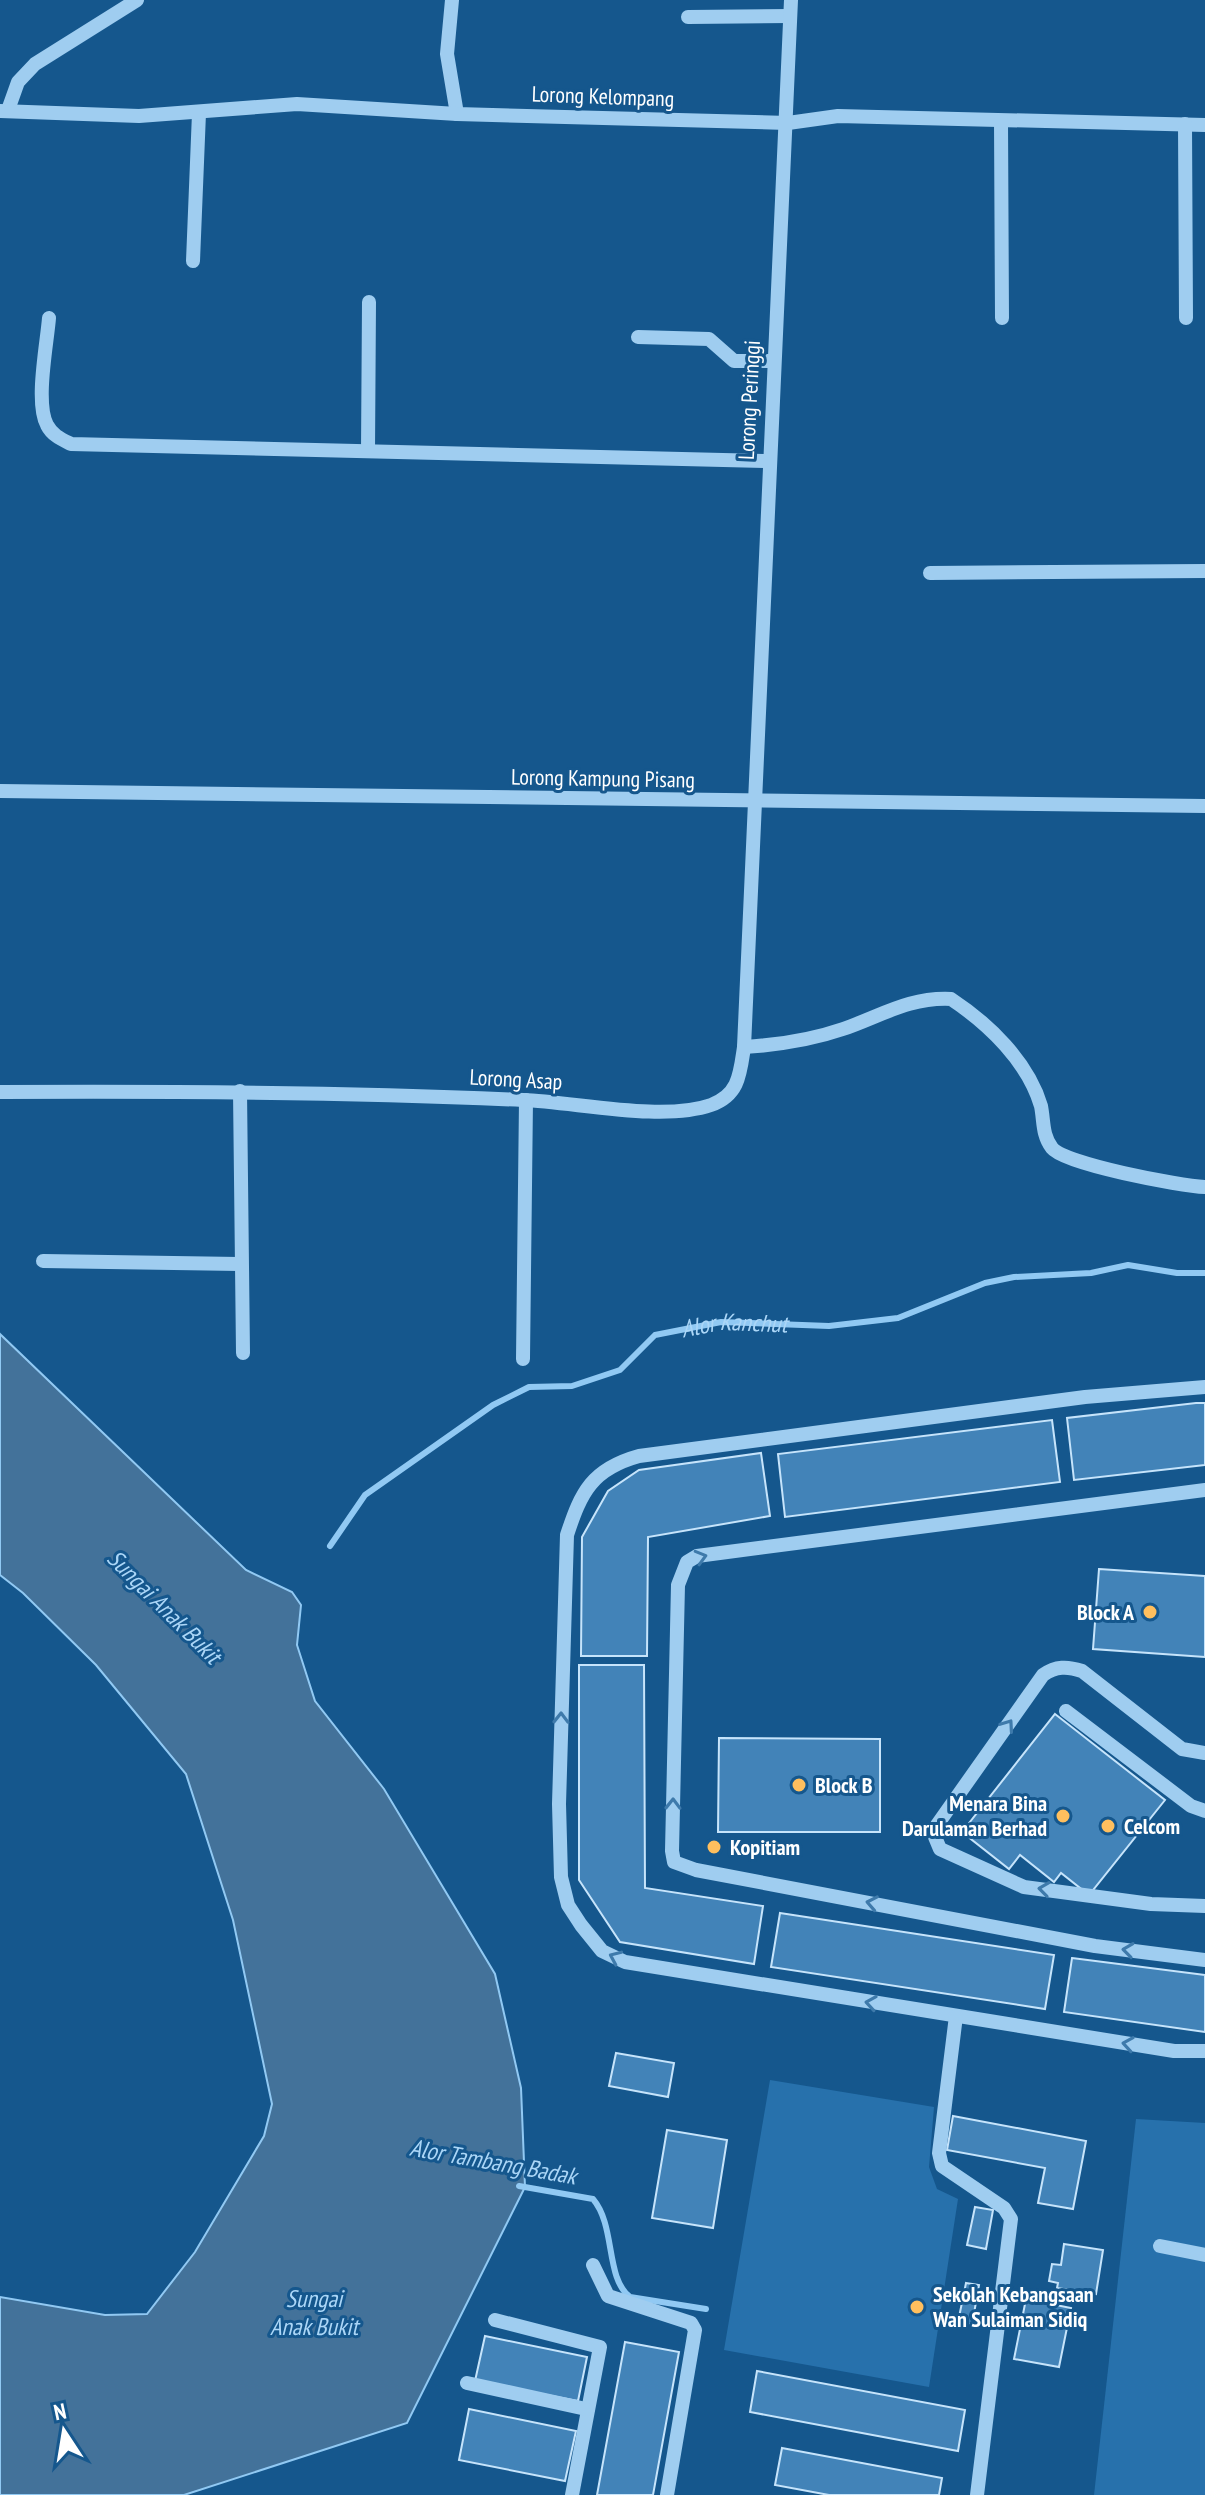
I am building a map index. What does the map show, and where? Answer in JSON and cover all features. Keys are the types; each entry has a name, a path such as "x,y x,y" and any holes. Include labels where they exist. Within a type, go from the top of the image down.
{"street":[{"path":"4,110 18,82 35,64 137,0"},
{"path":"452,0 447,54 457,114"},
{"name":"Lorong Peringgi","path":"755,802 767,461 788,123 791,0"},
{"path":"688,17 790,16"},
{"name":"Lorong Kelompang","path":"4,110 139,116 297,104 457,114 788,123 838,116 1205,125"},
{"path":"193,261 199,113"},
{"path":"1001,121 1002,318"},
{"path":"1185,124 1186,318"},
{"path":"368,450 369,302"},
{"path":"49,318 42,404 46,423 55,436 71,444 767,461"},
{"path":"638,337 709,339 734,361 772,361"},
{"path":"930,573 1204,571 1205,555"},
{"name":"Lorong Kampung Pisang","path":"0,791 1205,806"},
{"name":"Lorong Asap","path":"0,1092 240,1091 526,1100 676,1112 695,1109 732,1094 740,1078 755,802"},
{"path":"744,1047 780,1044 844,1029 900,1004 951,999 998,1038 1024,1070 1041,1106 1045,1135 1062,1158 1128,1174 1205,1187"},
{"path":"240,1091 239,1264 243,1353"},
{"path":"523,1359 526,1100"},
{"path":"43,1261 239,1264"},
{"path":"1205,1387 1085,1397 639,1456 616,1462 580,1497 567,1535 559,1804 561,1877 568,1905 602,1951 625,1962 1174,2051 1205,2051"},
{"path":"1205,1490 697,1556 687,1562 678,1585 672,1851 674,1862 696,1870 1095,1946 1205,1960"},
{"path":"1205,1753 1182,1749 1082,1671 1052,1669 1043,1675 937,1825 935,1837 940,1849 1024,1887 1151,1904 1205,1906"},
{"path":"1066,1711 1191,1806 1205,1811"},
{"path":"956,2016 939,2153 942,2166 1004,2208 1011,2219 977,2495"},
{"path":"1160,2246 1205,2255"},
{"path":"593,2265 608,2296 691,2323 695,2330 667,2495"},
{"path":"495,2320 597,2344 601,2350 586,2409 572,2495"},
{"path":"467,2383 586,2409"}],"shaded area":[{"path":"770,2080 934,2107 929,2167 937,2189 958,2199 929,2387 724,2350"},
{"path":"1136,2119 1205,2123 1205,2495 1094,2495"}],"water":[{"name":"Sungai Anak Bukit","path":"0,1334 246,1570 292,1592 301,1605 297,1645 315,1701 384,1789 495,1974 521,2088 525,2187 407,2423 184,2495 0,2495 0,2297 105,2315 147,2314 195,2252 264,2136 272,2104 233,1920 186,1774 96,1665 23,1593 0,1575"}],"building":[{"path":"1205,1403 1205,1465 1074,1480 1067,1418"},
{"path":"1052,1420 1060,1482 785,1517 778,1454"},
{"path":"761,1453 770,1516 648,1537 647,1656 581,1656 582,1537 608,1491 639,1470"},
{"name":"Block A","path":"1099,1569 1205,1576 1205,1657 1093,1649"},
{"path":"579,1665 644,1665 645,1888 763,1906 754,1964 620,1942 579,1880"},
{"name":"Menara Bina Darulaman Berhad","path":"1055,1714 1165,1800 1089,1895 1061,1873 1054,1882 1020,1855 1009,1869 962,1832"},
{"name":"Block B","path":"719,1738 880,1739 880,1832 718,1832"},
{"path":"780,1913 1054,1955 1045,2009 771,1967"},
{"path":"1072,1958 1205,1975 1205,2032 1064,2012"},
{"path":"616,2053 674,2063 668,2097 609,2086"},
{"path":"953,2116 1086,2141 1073,2209 1038,2203 1045,2168 947,2150"},
{"path":"667,2130 727,2140 713,2228 652,2218"},
{"path":"975,2207 993,2210 986,2249 967,2245"},
{"path":"1064,2244 1103,2250 1096,2294 1057,2288 1058,2283 1049,2281 1052,2264 1061,2265"},
{"path":"966,2283 979,2285 972,2325 958,2322"},
{"path":"1026,2299 1071,2308 1059,2367 1014,2359"},
{"path":"485,2336 587,2357 578,2401 475,2381"},
{"path":"625,2342 679,2352 653,2495 597,2495"},
{"path":"757,2371 965,2410 958,2451 750,2412"},
{"path":"469,2409 576,2431 565,2481 459,2460"},
{"path":"782,2448 942,2478 939,2495 829,2495 775,2485"}],"waterway":[{"name":"Alor Kanchut","path":"330,1546 365,1495 493,1405 529,1387 572,1386 620,1370 655,1335 721,1322 829,1326 898,1318 985,1283 1014,1277 1091,1273 1128,1265 1177,1273 1205,1273"},
{"name":"Alor Tambang Badak","path":"519,2186 593,2199 605,2223 617,2277 630,2297 706,2309"}],"place":[{"name":"Block A","path":"1150,1612"},
{"name":"Block B","path":"799,1785"},
{"name":"Menara Bina Darulaman Berhad","path":"1063,1816"},
{"name":"Celcom","path":"1108,1826"},
{"name":"Kopitiam","path":"714,1847"},
{"name":"Sekolah Kebangsaan Wan Sulaiman Sidiq","path":"917,2307"}]}
